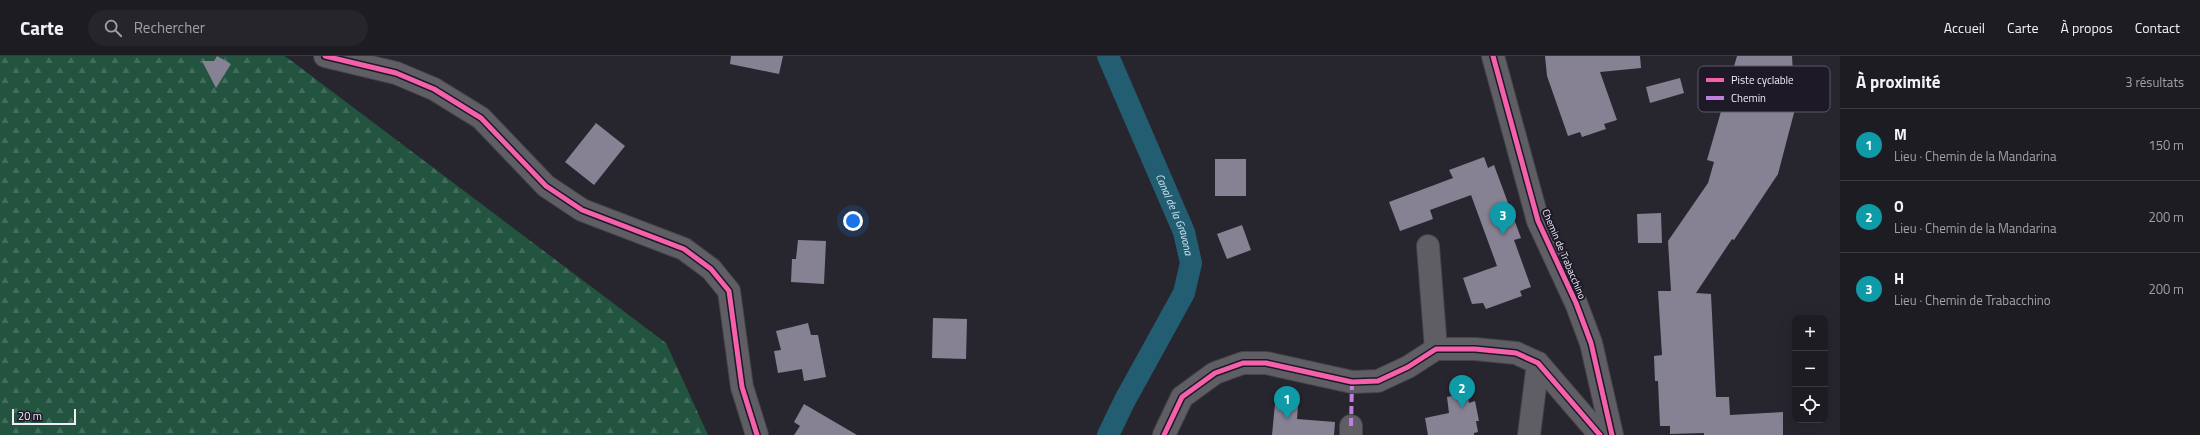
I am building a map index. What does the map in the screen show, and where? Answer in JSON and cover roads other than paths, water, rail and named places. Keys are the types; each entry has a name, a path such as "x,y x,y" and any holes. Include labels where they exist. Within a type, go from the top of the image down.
{"street":[{"path":"326,56 396,73 434,89 481,118 546,186 582,210 684,250 711,269 729,291 742,387 757,435"},
{"name":"Chemin de Trabacchino","path":"1493,56 1538,221 1576,303 1591,342 1612,435"},
{"path":"1428,246 1436,349"},
{"path":"1164,435 1182,397 1215,373 1243,364 1266,364 1352,382 1378,381 1408,367 1436,349 1474,348 1516,353 1538,363 1600,435"},
{"path":"1529,435 1538,363"}],"waterway":[{"name":"Canal de la Gravona","path":"1108,56 1184,232 1191,263 1184,293 1125,400 1108,435"}],"place":[{"name":"H","path":"1503,235"},
{"name":"O","path":"1462,408"},
{"name":"M","path":"1287,419"}]}
